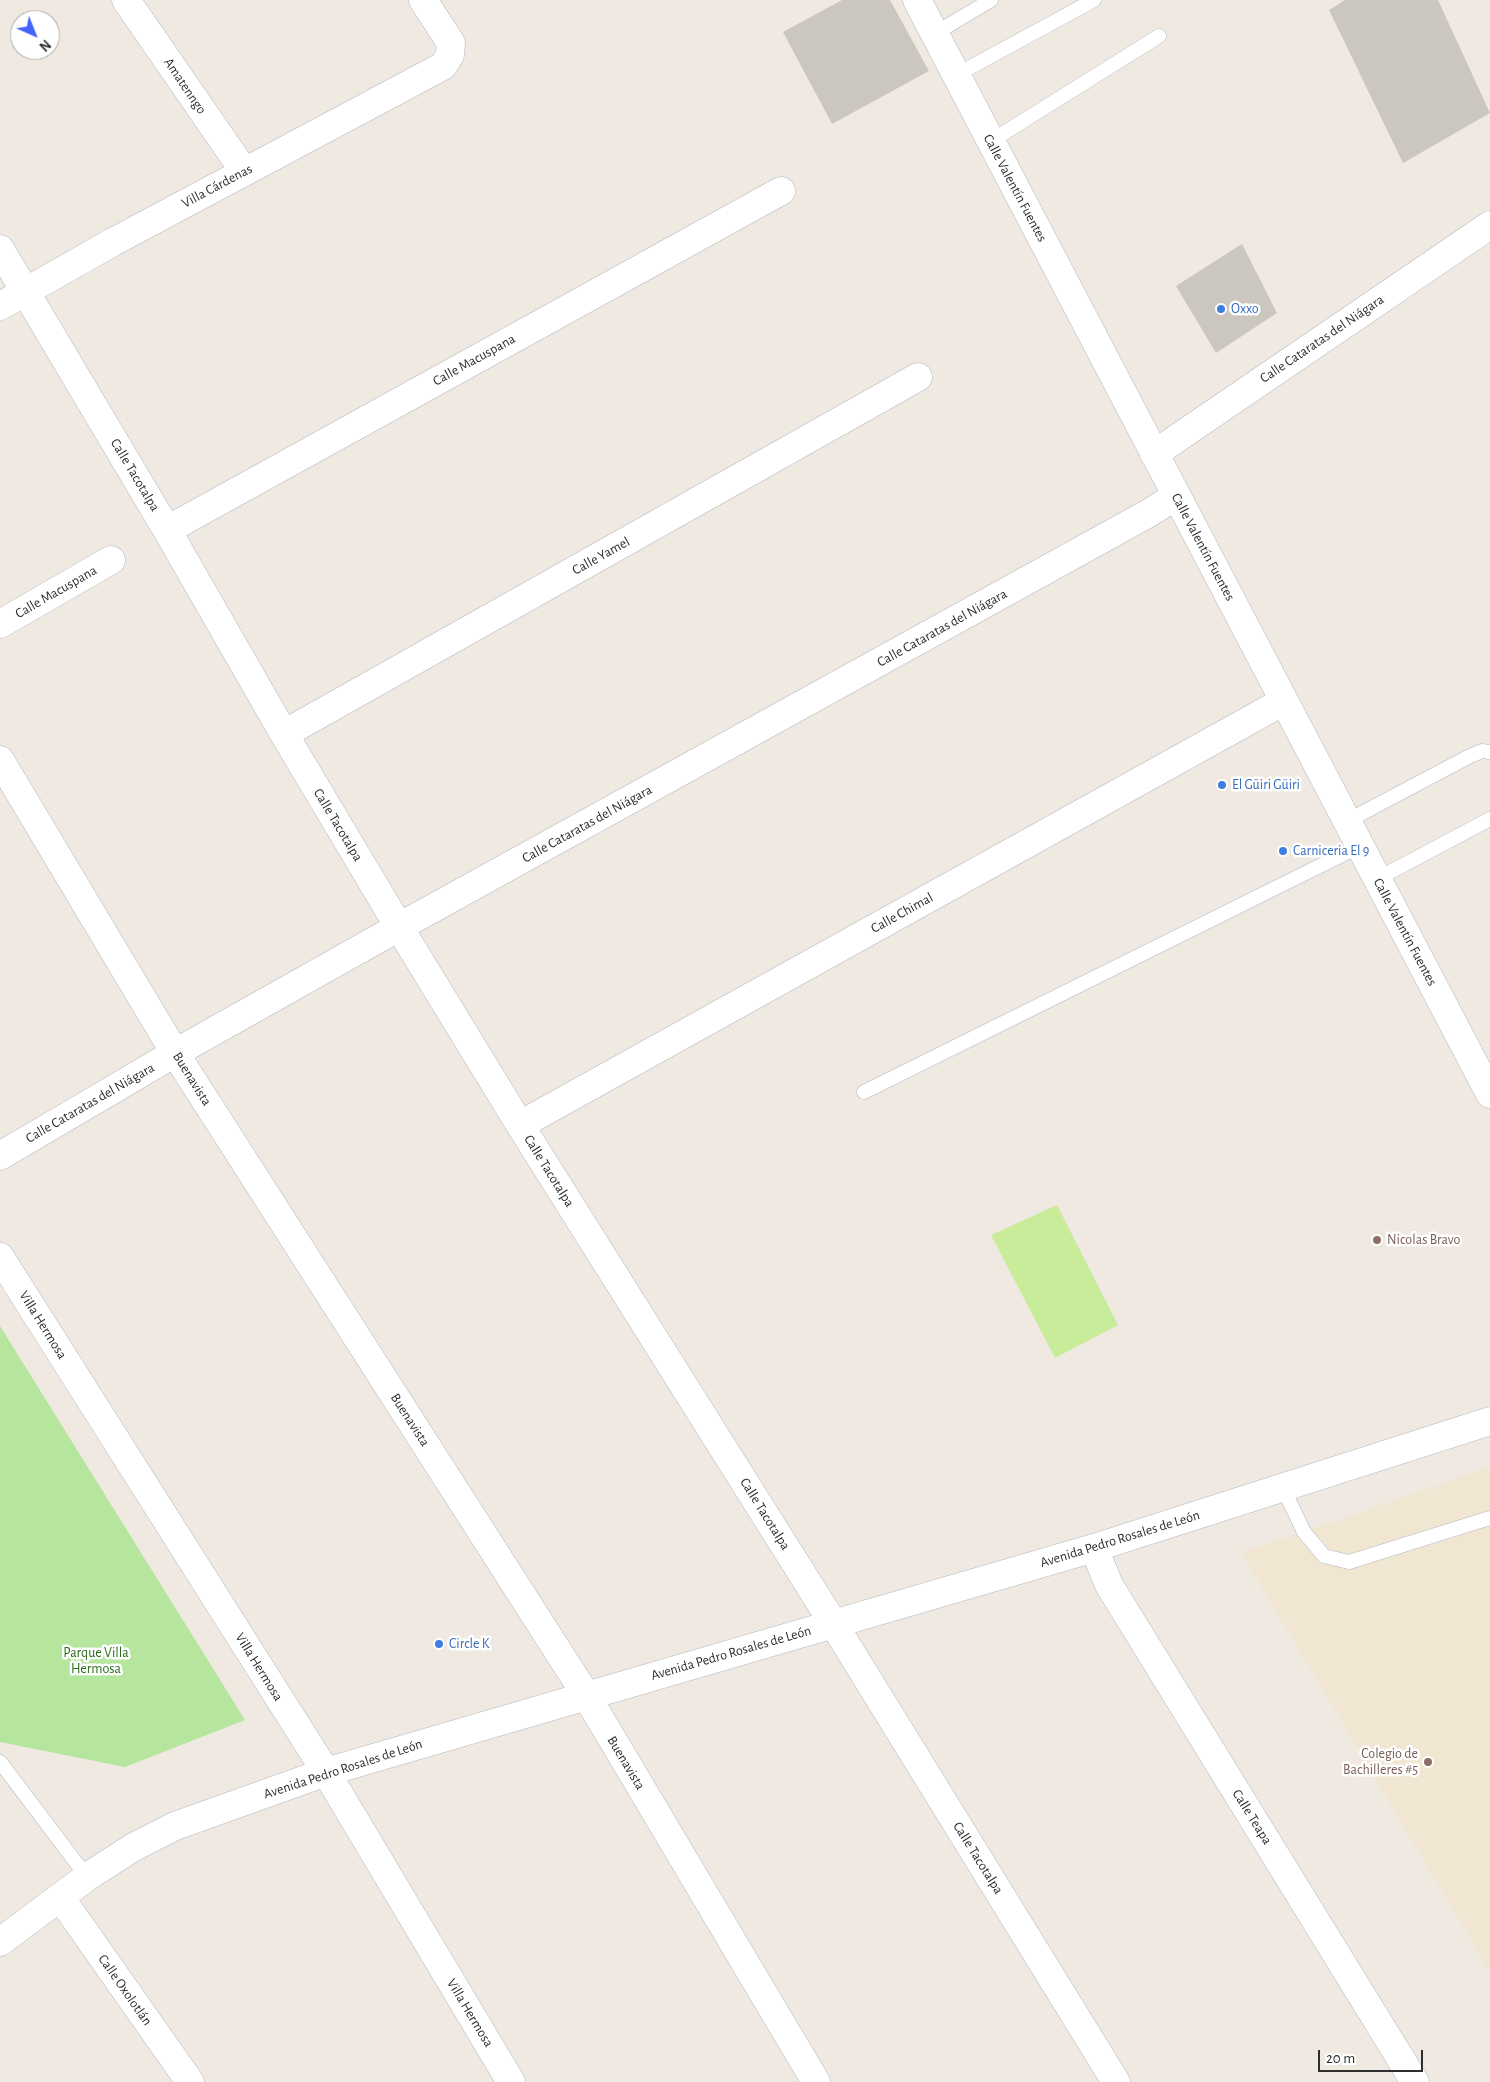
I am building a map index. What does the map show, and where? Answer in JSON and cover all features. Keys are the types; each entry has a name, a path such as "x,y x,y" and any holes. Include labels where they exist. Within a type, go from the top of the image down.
{"street":[{"name":"Amatenngo","path":"126,0 244,171"},
{"name":"Villa Cárdenas","path":"0,306 244,171 443,66 450,55 450,43 423,0"},
{"name":"Calle Valentín Fuentes","path":"917,0 1490,1094"},
{"name":"Calle Macuspana","path":"168,530 781,191"},
{"name":"Calle Cataratas del Niágara","path":"1154,454 1490,225"},
{"name":"Calle Tacotalpa","path":"0,249 168,530 284,734 399,927 520,1125 834,1623 1116,2082"},
{"name":"Calle Yamel","path":"284,734 918,377"},
{"name":"Calle Cataratas del Niágara","path":"0,1156 176,1053 399,927 1149,513 1176,496"},
{"name":"Calle Macuspana","path":"0,624 111,560"},
{"name":"Calle Chimal","path":"520,1125 1284,702"},
{"name":"Buenavista","path":"0,760 176,1053 586,1695 816,2082"},
{"name":"Villa Hermosa","path":"0,1257 326,1772 511,2082"},
{"name":"Avenida Pedro Rosales de León","path":"0,1942 87,1877 132,1848 174,1826 326,1772 1094,1548 1490,1421"},
{"name":"Calle Teapa","path":"1094,1548 1109,1585 1415,2082"},
{"name":"Calle Oxolotlán","path":"60,1897 190,2082"}],"lane":[{"path":"934,34 991,0"},
{"path":"956,76 1094,0"},
{"path":"990,141 1159,36"},
{"path":"1347,821 1470,756 1482,751 1490,752"},
{"path":"1377,879 1490,819"},
{"path":"864,1092 1360,846"},
{"path":"1283,1488 1304,1532 1324,1556 1349,1562 1490,1518"},
{"path":"0,1762 87,1877"}],"shaded area":[{"name":"Colegio de Bachilleres #5","path":"1490,1467 1490,1972 1241,1552"}],"green space":[{"path":"1057,1205 1118,1325 1055,1358 991,1235"},
{"name":"Parque Villa Hermosa","path":"0,1326 245,1720 125,1767 0,1742"}],"building":[{"path":"842,0 890,0 929,71 832,124 783,32"},
{"path":"1345,0 1438,0 1490,113 1403,163 1329,10"},
{"path":"1242,244 1277,313 1216,353 1176,286"}],"place":[{"name":"Oxxo","path":"1221,309"},
{"name":"El Güiri Güiri","path":"1222,785"},
{"name":"Carniceria El 9","path":"1283,851"},
{"name":"Nicolas Bravo","path":"1377,1240"},
{"name":"Circle K","path":"439,1644"},
{"name":"Colegio de Bachilleres #5","path":"1428,1762"}]}
